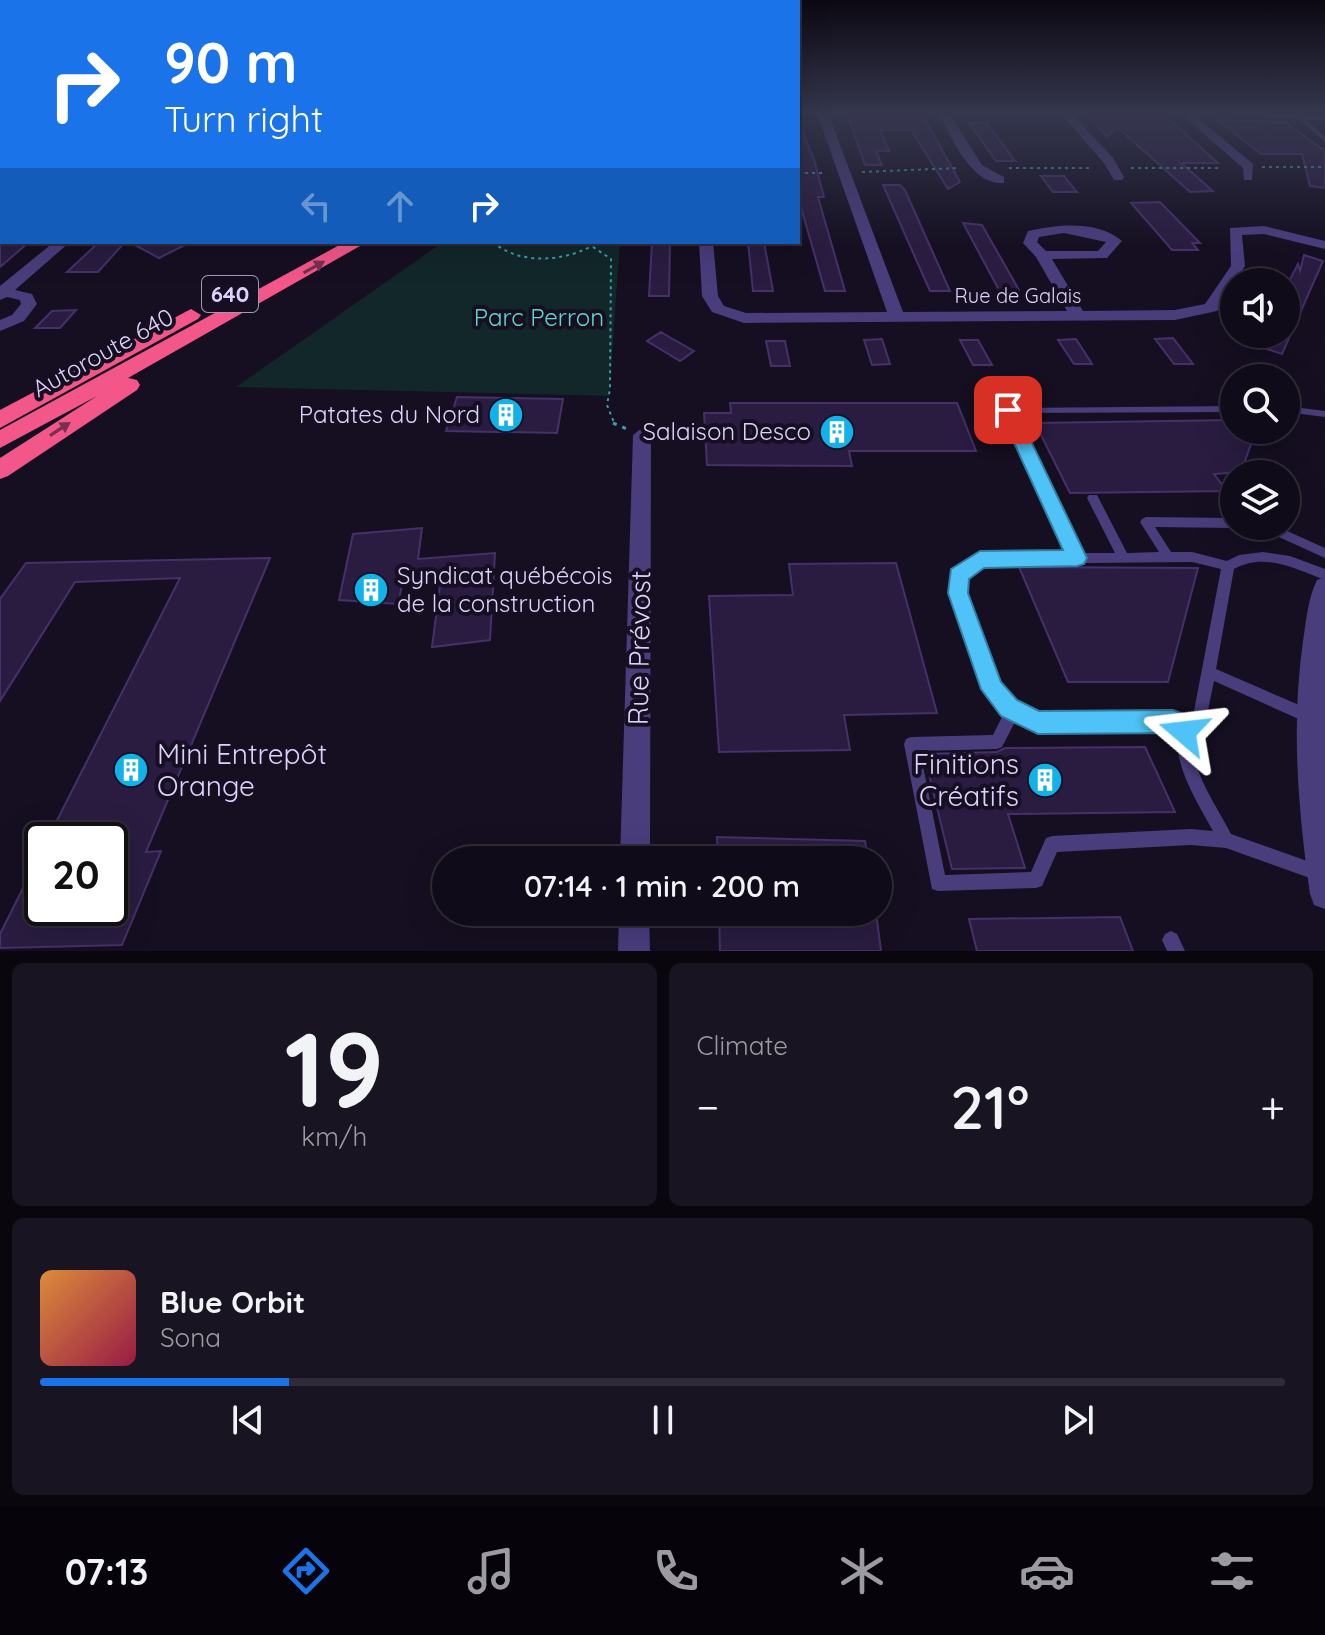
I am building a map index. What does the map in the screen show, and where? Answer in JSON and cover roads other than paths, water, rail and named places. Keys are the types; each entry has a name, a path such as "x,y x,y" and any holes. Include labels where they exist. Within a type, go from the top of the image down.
{"highway":[{"name":"Autoroute 640","path":"0,420 321,244"},
{"name":"Autoroute 640","path":"0,440 354,244"},
{"path":"0,470 282,285"},
{"path":"0,409 134,346"}],"street":[{"path":"838,157 897,317"},
{"path":"970,157 977,168 1000,180"},
{"path":"1106,157 1118,177"},
{"path":"1238,157 1249,167 1248,177"},
{"path":"1042,255 1102,255 1115,241 1091,230 1046,229 1033,234 1030,243 1042,255 1078,316"},
{"name":"Rue de Galais","path":"706,244 710,296 718,309 744,318 1175,315 1211,308 1238,266 1235,231 1264,230 1325,245"},
{"path":"2,293 61,244"},
{"path":"0,326 18,318 29,304 26,297 2,293"},
{"name":"Rue Prévost","path":"635,846 642,435"},
{"path":"1324,884 1312,799 1309,716 1312,668 1325,587"},
{"path":"634,926 634,951"}],"lane":[{"path":"1077,558 1008,410 1220,409"},
{"path":"1300,411 1325,414"},
{"path":"1093,498 1124,558"},
{"path":"1168,557 1146,522 1220,523"},
{"path":"1290,561 1297,540 1325,553"},
{"path":"1185,726 1166,722 1052,724 1038,722 1013,710 1000,699 987,677 958,593 959,575 980,559 1168,557 1204,558 1228,566 1247,559 1290,561 1325,575"},
{"path":"1226,840 1189,764 1183,741 1185,726 1200,715 1228,566"},
{"path":"1209,672 1309,716"},
{"path":"1013,710 997,742 911,744 938,883 1036,880 1052,844 1191,837 1226,840 1324,884"}],"place":[{"name":"Patates du Nord","path":"506,415"},
{"name":"Salaison Desco","path":"837,432"},
{"name":"Syndicat québécois de la construction","path":"371,590"},
{"name":"Mini Entrepôt Orange","path":"131,770"},
{"name":"Finitions Créatifs","path":"1045,780"}],"park label":[{"name":"Parc Perron","path":"539,318"}]}
